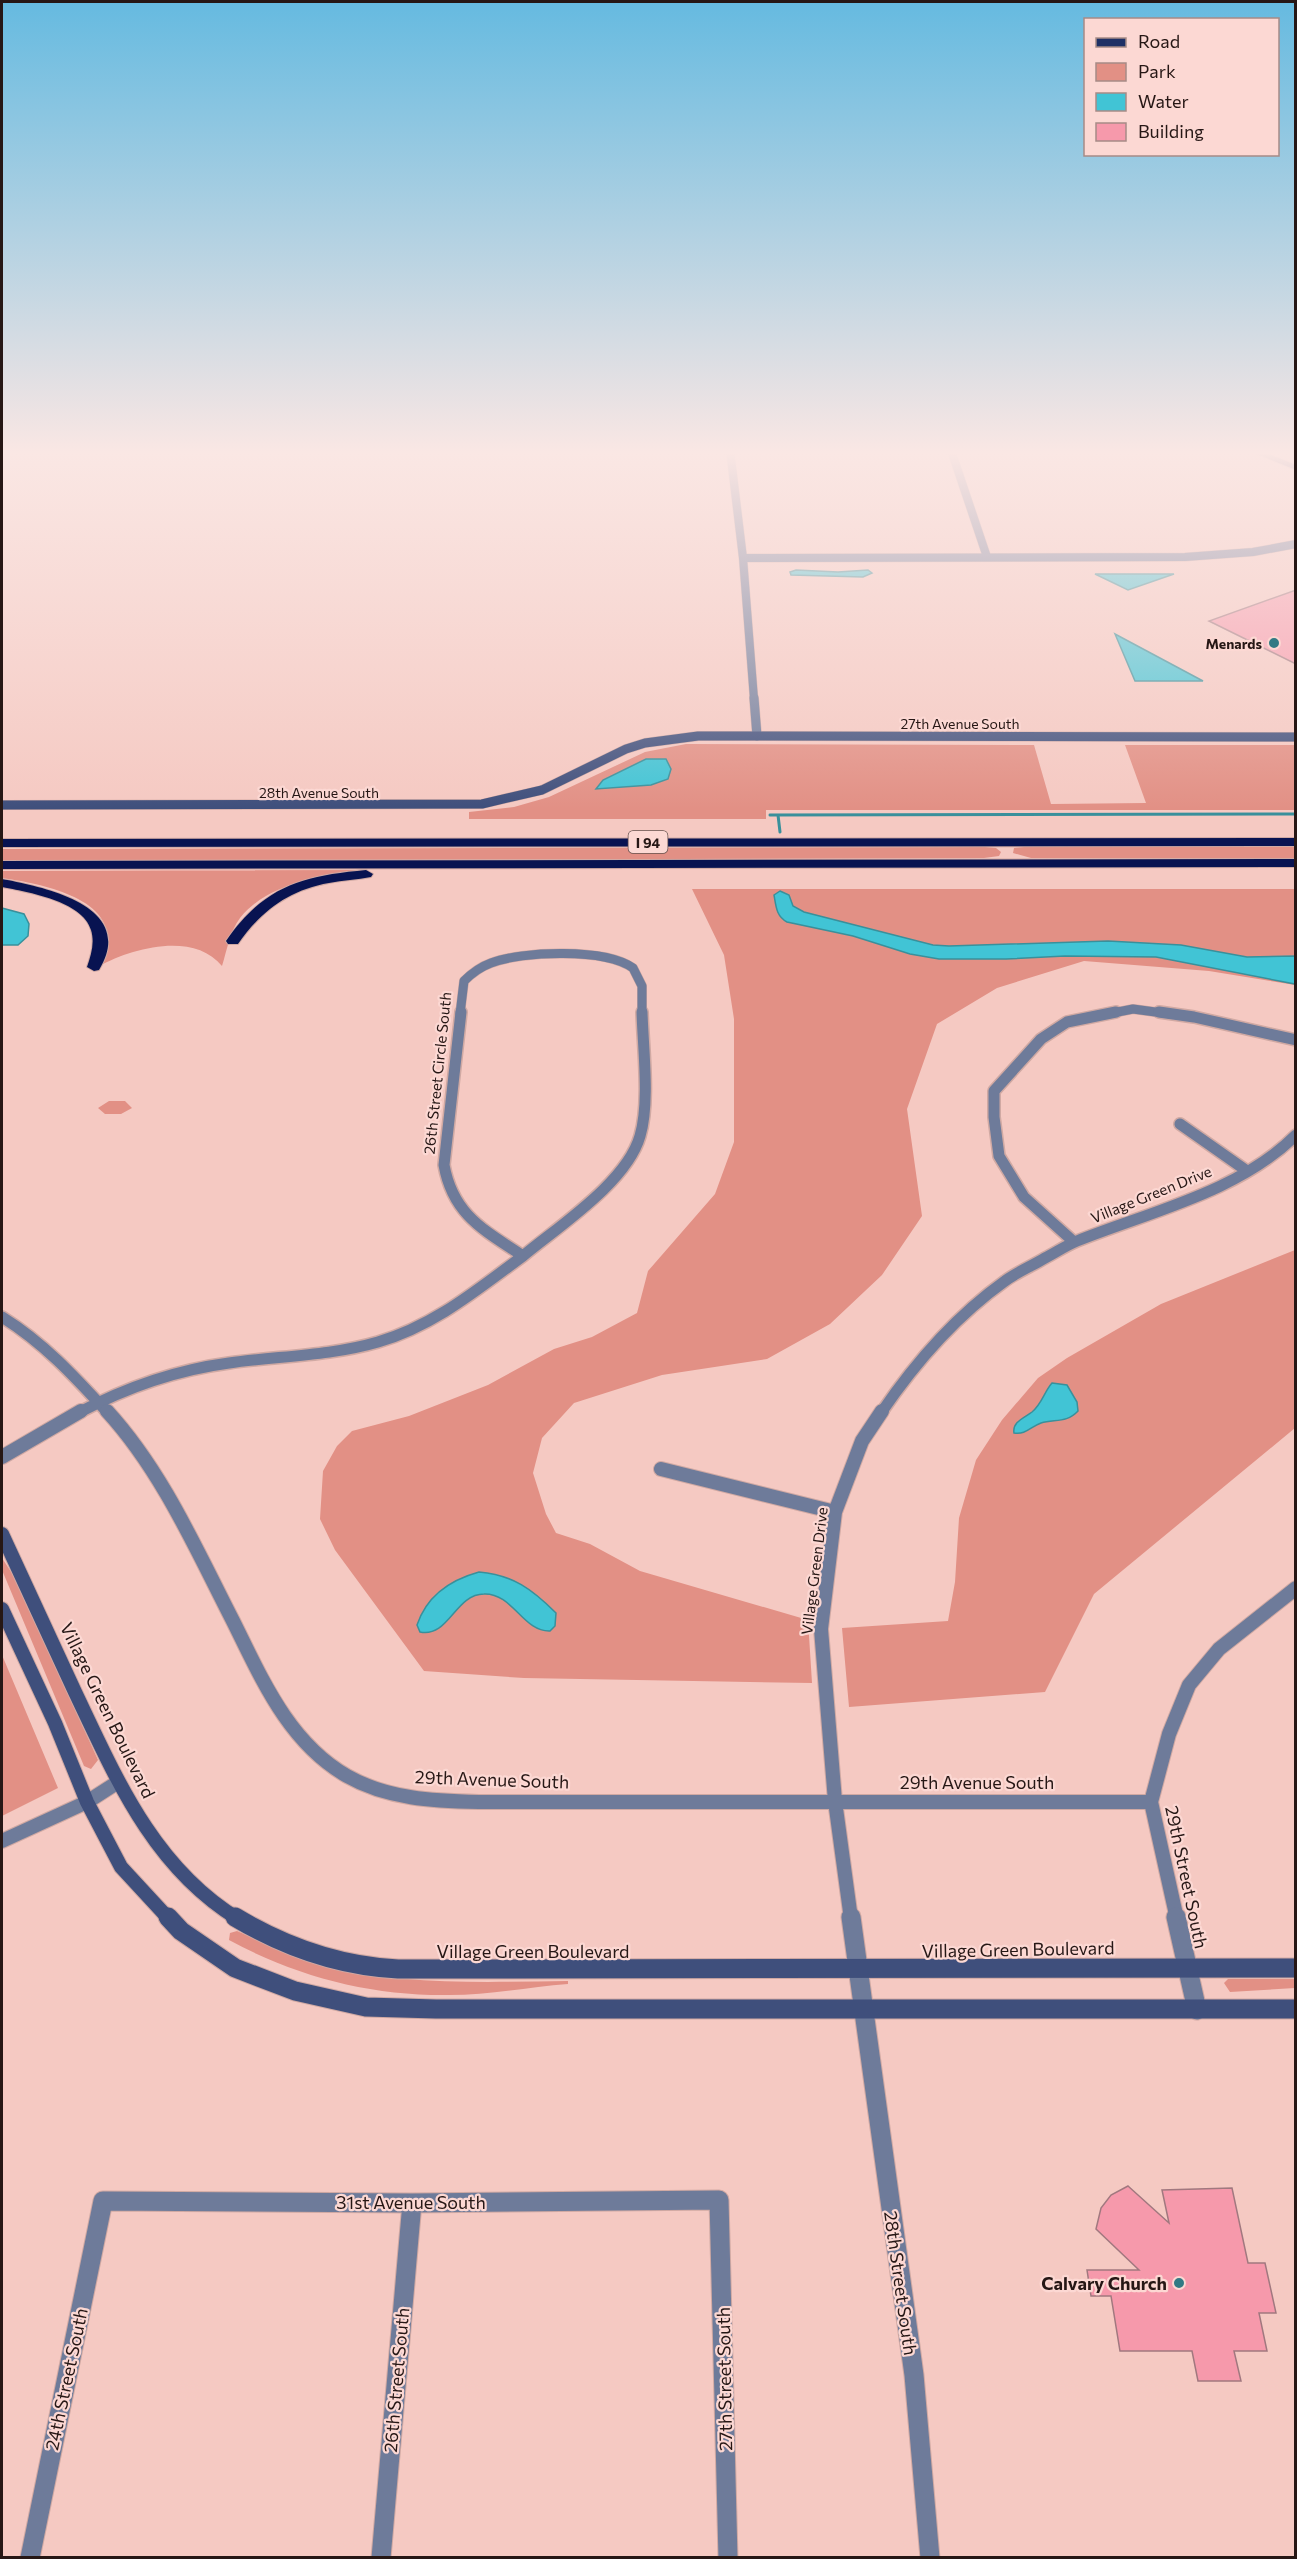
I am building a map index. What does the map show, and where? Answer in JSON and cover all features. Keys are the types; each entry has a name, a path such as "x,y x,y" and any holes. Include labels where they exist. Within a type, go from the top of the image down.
{"highway":[{"name":"I 94","path":"2,843 1296,842"},
{"name":"I 94","path":"2,866 501,863 1296,863"},
{"path":"233,941 243,923 265,902 295,886 350,875 501,863"},
{"path":"2,883 36,889 79,905 97,926 100,943 94,967"}],"street":[{"path":"744,569 757,736"},
{"name":"27th Avenue South","path":"626,749 677,738 757,736 1296,737"},
{"name":"28th Avenue South","path":"2,805 482,804 542,790 626,749"},
{"name":"26th Street Circle South","path":"2,1457 98,1401 146,1383 187,1371 228,1363 327,1353 364,1346 400,1335 440,1316 524,1256 614,1180 630,1158 640,1136 644,1102 642,986 638,973 631,966 617,960 598,956 517,956 485,964 474,970 464,981 444,1165 445,1179 454,1200 469,1220 524,1256"},
{"path":"1074,1242 1024,1197 999,1156 994,1116 994,1091 1041,1039 1067,1022 1133,1009 1194,1017 1296,1040"},
{"name":"Village Green Drive","path":"1180,1124 1247,1172"},
{"name":"Village Green Drive","path":"862,2010 835,1800 821,1629 835,1512 862,1441 896,1391 957,1320 1006,1280 1074,1242 1184,1202 1247,1172 1296,1135"},
{"name":"29th Avenue South","path":"2,1317 50,1352 78,1377 129,1437 166,1494 270,1695 298,1738 332,1766 375,1789 423,1800 1151,1802"},
{"path":"661,1469 835,1512"},
{"name":"Village Green Boulevard","path":"2,1534 118,1782 157,1845 189,1883 226,1911 307,1952 366,1966 417,1971 1296,1968"},
{"name":"29th Street South","path":"1197,2010 1151,1802 1169,1734 1189,1685 1219,1649 1296,1588"},
{"path":"2,1609 50,1713 87,1802 121,1867 181,1931 235,1968 295,1991 366,2007 436,2009 1296,2009"},
{"path":"2,1841 87,1802 118,1782"},
{"name":"28th Street South","path":"862,2010 914,2375 930,2558"},
{"name":"31st Avenue South","path":"103,2201 412,2203 719,2200"},
{"name":"27th Street South","path":"719,2200 728,2558"},
{"name":"24th Street South","path":"30,2558 103,2201"},
{"name":"26th Street South","path":"381,2558 412,2203"}],"green space":[{"path":"686,744 1034,745 1051,804 1146,803 1125,745 1295,745 1295,810 766,810 766,819 469,819 469,812 514,807 549,797 645,752"},
{"path":"1295,847 1296,858 1031,858 1013,853 1014,848"},
{"path":"996,848 1001,852 999,856 984,858 2,861 2,849"},
{"path":"364,870 314,879 282,888 252,905 240,918 231,935 222,966 210,955 196,949 162,946 128,953 99,966 107,944 106,928 98,914 86,903 52,888 2,878 2,871"},
{"path":"692,889 1295,889 1295,985 1209,971 1084,961 997,988 937,1024 907,1109 922,1216 882,1275 830,1324 767,1359 662,1375 574,1403 542,1438 533,1473 546,1514 556,1533 590,1544 640,1571 808,1620 812,1683 524,1678 424,1671 335,1550 320,1519 323,1471 337,1446 352,1431 409,1416 488,1385 554,1349 592,1337 637,1313 648,1271 715,1194 734,1142 734,1019 724,955"},
{"path":"109,1101 125,1101 132,1108 121,1114 105,1114 98,1108"},
{"path":"1295,1250 1295,1428 1094,1594 1045,1692 849,1707 842,1628 948,1621 955,1582 959,1518 976,1460 1002,1420 1038,1378 1067,1358 1161,1304"},
{"path":"2,1558 17,1581 98,1760 91,1769 84,1766 2,1570"},
{"path":"2,1655 58,1788 2,1816"},
{"path":"237,1931 317,1964 379,1976 442,1981 568,1981 568,1984 449,1995 363,1988 308,1974 255,1953 229,1940 230,1933"},
{"path":"1228,1979 1295,1979 1295,1988 1230,1992 1224,1983"}],"water":[{"path":"796,570 838,572 868,570 872,573 863,577 791,575 790,572"},
{"path":"1095,574 1174,574 1128,590"},
{"path":"1115,634 1203,681 1135,681"},
{"path":"646,759 666,759 671,769 668,779 651,785 596,789 603,780"},
{"path":"780,891 789,895 793,906 804,912 933,945 1108,941 1181,945 1247,957 1295,956 1295,984 1156,957 1065,956 939,959 910,954 853,936 787,922 781,917 776,907 774,895"},
{"path":"2,908 24,914 29,924 28,936 18,945 2,945"},
{"path":"1052,1383 1067,1385 1077,1402 1078,1411 1065,1419 1041,1423 1025,1432 1014,1433 1017,1423 1035,1409"},
{"path":"479,1572 502,1576 530,1590 556,1613 555,1626 550,1631 532,1626 503,1600 494,1595 484,1594 466,1601 438,1629 420,1632 417,1625 421,1614 433,1597 458,1579"}],"building":[{"name":"Menards","path":"1296,590 1296,664 1209,621"},
{"name":"Calvary Church","path":"1128,2186 1169,2223 1162,2190 1232,2188 1248,2263 1265,2263 1276,2313 1259,2313 1267,2351 1234,2351 1241,2381 1198,2381 1192,2351 1120,2351 1111,2296 1091,2296 1087,2270 1139,2270 1096,2229 1101,2208 1111,2195"}],"waterway":[{"path":"770,815 1296,814"},
{"path":"778,815 780,832"}],"place":[{"name":"Menards","path":"1274,643"},
{"name":"Calvary Church","path":"1179,2283"}]}
